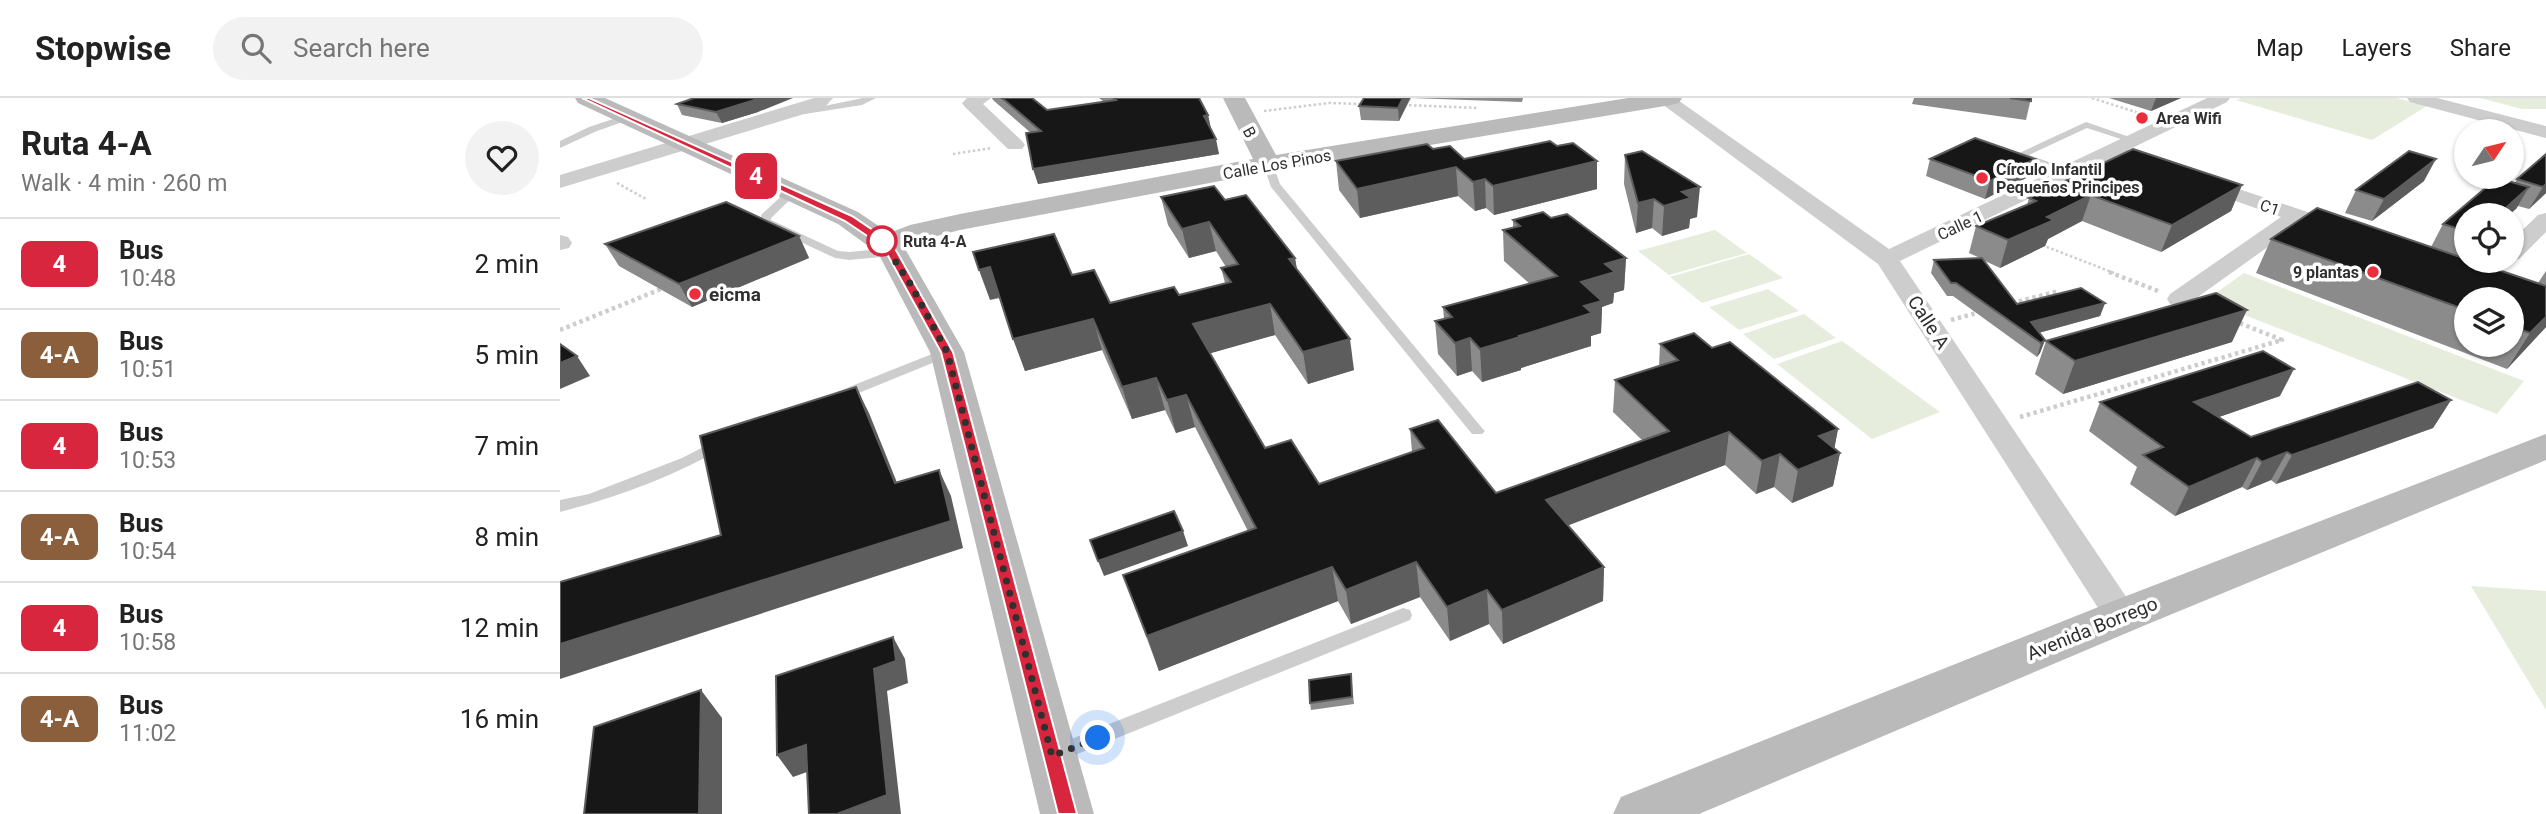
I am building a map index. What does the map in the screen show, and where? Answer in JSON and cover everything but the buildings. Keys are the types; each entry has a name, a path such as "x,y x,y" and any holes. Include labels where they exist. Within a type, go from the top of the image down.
{"street":[{"path":"560,182 818,104 824,98"},
{"path":"982,98 971,103 1014,145"},
{"name":"Calle Los Pinos","path":"889,248 933,228 1268,164 1666,98"},
{"name":"Calle A","path":"1666,98 1887,259 2121,616"},
{"name":"Calle 1","path":"1887,259 2221,98"},
{"path":"2416,98 2546,132"},
{"path":"602,103 848,218 889,248 947,352 1068,814"},
{"name":"B","path":"1237,106 1268,164"},
{"name":"C1","path":"2113,152 2359,237"},
{"path":"2179,299 2297,216"},
{"path":"2524,241 2546,220"},
{"name":"Avenida Borrego","path":"1640,814 2121,616 2546,446"}],"lane":[{"path":"785,114 862,102 872,98"},
{"path":"560,145 593,129 602,103"},
{"path":"2070,173 2020,155 2086,125 2136,141"},
{"path":"1268,164 1275,186 1477,431"},
{"path":"828,400 947,352"},
{"path":"560,506 593,498 688,462 714,446 735,438"},
{"path":"1052,756 1403,615"}],"path":[{"path":"2092,98 2171,123"},
{"path":"1237,106 1369,104"},
{"path":"1396,105 1491,108"},
{"path":"953,154 1014,145"},
{"path":"2038,244 2179,299"},
{"path":"560,330 661,289"},
{"path":"2008,305 2059,291"},
{"path":"1931,325 1982,312"},
{"path":"1996,424 2282,340 2230,320"}],"green space":[{"path":"2397,98 2427,106 2372,140 2236,100"},
{"path":"2480,98 2546,98 2546,109 2522,109"},
{"path":"1715,230 1747,253 1669,275 1638,251"},
{"path":"1749,254 1783,278 1702,303 1670,277"},
{"path":"2244,273 2454,354 2454,357 2462,357 2524,381 2497,414 2206,300"},
{"path":"1768,289 1799,311 1739,330 1709,307"},
{"path":"1804,314 1836,338 1774,359 1743,334"},
{"path":"1842,341 1940,412 1872,439 1777,364"},
{"path":"2471,586 2546,591 2546,710"}],"bus line":[{"name":"4","path":"586,98 848,218 886,244 892,252 947,352 1068,814"}],"place":[{"name":"Area Wifi","path":"2142,118"},
{"name":"Círculo Infantil Pequeños Principes","path":"1982,178"},
{"name":"Ruta 4-A","path":"882,241"},
{"name":"9 plantas","path":"2373,272"},
{"name":"eicma","path":"695,294"}],"route":[{"path":"882,241 892,252 947,352 1052,756 1098,738"}]}
